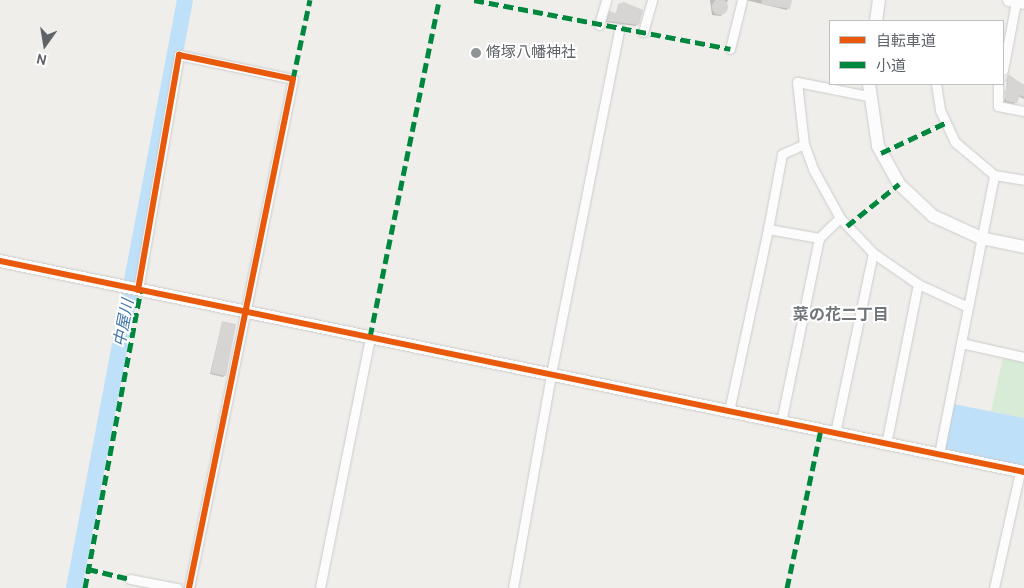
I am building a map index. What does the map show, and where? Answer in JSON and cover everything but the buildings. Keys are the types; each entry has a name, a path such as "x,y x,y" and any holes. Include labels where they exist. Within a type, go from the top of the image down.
{"street":[{"path":"599,24 606,0"},
{"path":"643,32 652,0"},
{"path":"730,49 742,0"},
{"path":"877,20 879,0"},
{"path":"1004,65 1016,2"},
{"path":"514,588 551,374 619,29"},
{"path":"131,289 179,55 293,79 189,588"},
{"path":"968,307 918,284 873,253 840,218 813,169 804,144 797,82 868,90 878,146 899,184 933,216 981,238 1024,247"},
{"path":"936,85 940,110 955,142 994,175 1024,180"},
{"path":"1000,85 998,106 1024,111"},
{"path":"729,411 782,154 804,144"},
{"path":"939,454 994,175"},
{"path":"781,422 818,238 840,218"},
{"path":"768,229 818,238"},
{"path":"835,433 873,253"},
{"path":"0,261 1022,472 994,588"},
{"path":"886,444 918,284"},
{"path":"320,588 370,337"},
{"path":"961,342 1024,357"},
{"path":"130,579 177,588"}],"green space":[{"path":"1003,358 1024,363 1024,418 991,411"}],"water":[{"path":"953,404 1024,418 1024,466 947,450 944,446"}],"waterway":[{"name":"中屋川","path":"74,588 185,0"}],"marked path":[{"path":"293,79 310,0"},
{"path":"370,337 439,0"},
{"path":"474,0 730,49"},
{"path":"881,153 945,123"},
{"path":"847,226 899,184"},
{"path":"85,588 141,290"},
{"path":"787,588 821,430"},
{"path":"88,569 130,579"}],"cycle path":[{"path":"138,290 179,55 293,79 189,588"},
{"path":"0,261 1024,472"}],"place":[{"name":"脩塚八幡神社","path":"476,53"}],"district":[{"name":"菜の花二丁目","path":"841,315"}]}
